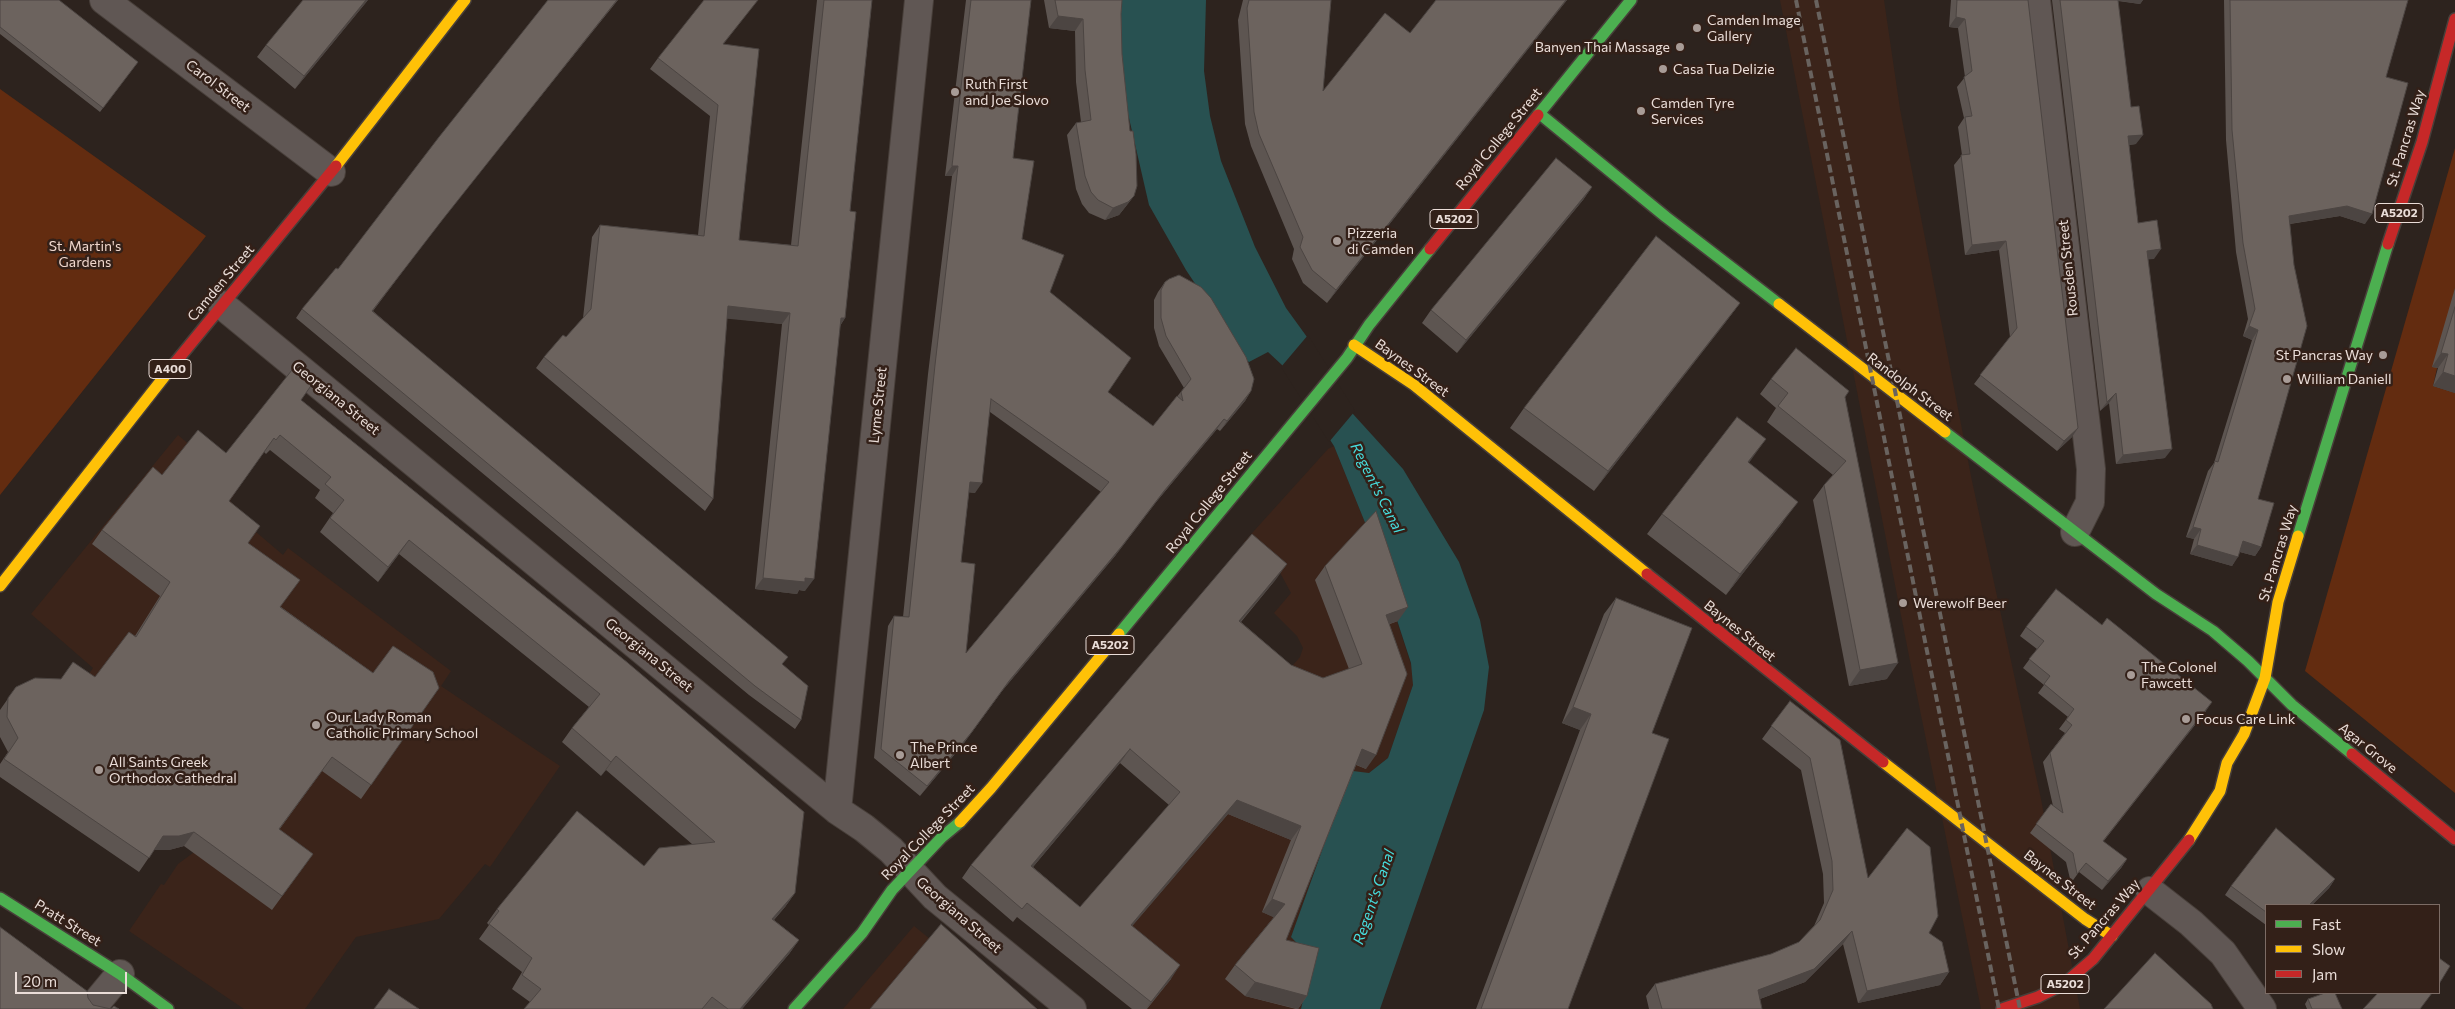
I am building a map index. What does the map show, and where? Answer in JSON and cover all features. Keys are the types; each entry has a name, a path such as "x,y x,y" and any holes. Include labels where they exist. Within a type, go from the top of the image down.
{"main road":[{"name":"Camden Street","path":"0,586 222,305 331,172 465,0"},
{"name":"Royal College Street","path":"794,1009 862,933 892,890 942,837 957,826 991,788 1222,511 1260,462 1347,358 1354,345 1631,0"},
{"name":"St. Pancras Way","path":"2002,1009 2038,997 2064,984 2093,959 2188,843 2220,791 2227,763 2244,734 2265,678 2278,602 2375,283 2422,142 2455,19"},
{"name":"Randolph Street","path":"1540,114 1765,294 2156,594 2213,631 2265,678"},
{"name":"Baynes Street","path":"1354,345 1402,380 1414,385 1785,686 2085,918 2112,936"},
{"name":"Agar Grove","path":"2265,678 2292,705 2338,744 2455,838"},
{"name":"Pratt Street","path":"0,898 120,974 168,1009"}],"street":[{"name":"Carol Street","path":"104,0 331,172"},
{"name":"Lyme Street","path":"837,810 919,0"},
{"name":"Rousden Street","path":"2036,0 2091,469 2090,502 2075,532"},
{"name":"Georgiana Street","path":"222,305 837,810 877,839 935,897 1072,1009"},
{"path":"2150,891 2191,923 2223,953 2262,1009"},
{"path":"91,1009 120,974"}],"shaded area":[{"path":"1780,0 1884,0 1900,109 1972,481 2041,799 2080,1009 1981,1009 1911,666"},
{"name":"Our Lady Roman Catholic Primary School","path":"178,435 239,487 230,501 246,515 242,520 283,555 288,548 451,671 441,686 560,766 490,867 485,864 439,919 356,937 305,1009 244,1009 129,931 161,884 164,885 178,864 197,850 80,687 93,668 31,614"},
{"path":"1334,446 1366,525 1414,674 1413,685 1388,758 1369,773 1347,781 1291,937 1312,959 1301,1009 1132,1009 1050,943 1300,657 1303,648 1297,636 1274,613 1291,593 1277,567 1244,542 1328,449"},
{"path":"914,926 930,939 1016,1009 843,1009"}],"green space":[{"name":"St. Martin's Gardens","path":"0,89 206,236 0,495"},
{"path":"2455,148 2455,288 2433,386 2455,393 2455,793 2305,671"}],"water":[{"name":"Regent's Canal","path":"1120,0 1206,0 1204,71 1210,116 1221,161 1255,247 1286,308 1307,337 1353,414 1403,469 1459,562 1480,620 1489,667 1484,710 1380,1009 1301,1009 1312,959 1291,937 1347,781 1353,771 1369,773 1388,758 1413,685 1411,663 1366,525 1334,446 1282,365 1268,352 1249,362 1246,360 1186,270 1149,205 1123,92"}],"pier":[{"path":"1308,335 1355,411 1329,442 1281,367"}],"building":[{"path":"0,0 59,0 138,62 103,108 0,27"},
{"path":"303,0 366,0 304,76 266,45"},
{"path":"548,0 617,0 372,311 788,657 782,664 808,686 801,720 755,686 302,309 336,268 338,269 439,137"},
{"path":"704,0 758,0 723,44 759,49 739,240 798,246 824,0 872,0 850,211 856,212 845,318 841,318 814,579 805,578 805,582 763,578 790,313 728,306 713,499 544,357 563,335 566,337 591,309 600,225 704,236 718,105 658,58"},
{"path":"971,0 1031,0 1013,158 1034,161 1022,239 1064,255 1050,292 1131,358 1108,392 1153,426 1177,396 1183,401 1181,392 1191,379 1166,336 1161,318 1161,290 1165,282 1179,275 1201,287 1211,298 1246,357 1254,379 1251,391 1227,421 1224,419 1164,491 1122,546 1009,681 971,733 927,786 881,749 894,616 909,617 958,166 952,166","holes":["991,399 1109,482 966,653 975,564 961,562 970,482 982,483"]},
{"path":"1055,0 1122,0 1122,54 1130,131 1133,131 1136,154 1137,186 1134,196 1128,202 1113,208 1098,200 1091,192 1085,176 1076,123 1091,120 1085,70 1083,19 1058,16"},
{"path":"1249,0 1331,0 1323,91 1385,13 1410,33 1436,0 1566,0 1336,290 1312,270 1300,247 1303,237 1259,134 1254,112 1247,8"},
{"path":"1957,0 2028,0 2078,428 2064,441 1980,375 2017,328 2006,241 1972,245 1961,155 1970,154 1965,117 1972,116 1964,77 1972,71 1965,19 1956,17"},
{"path":"2060,0 2118,0 2131,107 2139,106 2143,135 2128,136 2138,223 2157,220 2161,249 2147,251 2172,449 2123,455 2116,393 2107,402"},
{"path":"2230,0 2408,0 2386,77 2408,83 2372,214 2347,206 2289,216 2294,265 2307,326 2258,499 2274,503 2261,547 2243,541 2238,557 2197,545 2201,529 2193,527 2215,461 2218,462 2258,330 2249,326 2255,309 2243,243 2232,130"},
{"path":"1556,158 1592,187 1466,340 1431,310"},
{"path":"1656,236 1740,303 1608,471 1524,408"},
{"path":"2455,307 2455,376 2443,372 2448,354 2441,353"},
{"path":"1796,348 1849,391 1845,397 1898,663 1860,670 1824,485 1846,461 1778,406 1788,393 1771,379"},
{"path":"296,365 315,380 301,400 628,663 804,812 795,893 772,919 799,940 740,1009 728,1009 712,997 702,1009 524,1009 541,989 522,975 532,958 489,924 499,911 497,909 577,811 644,866 659,848 715,842 616,756 611,762 572,728 600,694 409,540 388,567 330,518 344,500 325,484 331,477 280,435 276,440 274,438 229,501 260,526 248,543 300,580 280,607 373,673 393,646 433,672 439,688 371,785 332,757 279,829 313,854 282,896 194,832 179,836 163,836 149,858 4,759 18,738 7,717 8,698 16,687 35,678 61,679 73,662 95,677 129,632 136,637 170,582 102,530 153,467 162,475 198,430 226,453"},
{"path":"1737,417 1766,439 1748,462 1798,502 1740,574 1662,514"},
{"path":"1376,511 1408,607 1386,615 1407,674 1376,755 1362,749 1286,940 1319,948 1307,996 1255,982 1235,965 1285,904 1272,899 1301,826 1237,800 1131,925 1180,965 1151,1002 1027,903 1022,909 971,865 1252,534 1287,564 1239,621 1291,665 1323,678 1362,664 1325,566","holes":["1130,749 1180,792 1080,907 1031,866"]},
{"path":"2056,589 2102,625 2107,618 2212,702 2103,841 2127,859 2108,881 2086,863 2077,874 2073,853 2036,824 2051,804 2063,813 2050,753 2072,725 2066,720 2074,709 2044,684 2050,676 2029,659 2044,641 2026,627"},
{"path":"1616,598 1692,628 1652,733 1669,739 1568,1009 1481,1009 1591,714 1573,707"},
{"path":"1790,701 1840,740 1868,878 1907,828 1930,847 1938,916 1929,933 1942,942 1949,972 1867,991 1852,931 1814,969 1758,990 1762,1009 1662,1009 1655,984 1771,954 1799,942 1820,920 1833,890 1832,861 1810,758 1771,726"},
{"path":"2276,828 2335,879 2310,904 2265,904 2265,911 2231,886"},
{"path":"941,924 1037,1009 870,1009"},
{"path":"0,927 87,991 88,998 93,1005 111,1009 0,1009"},
{"path":"2155,953 2211,1004 2213,1009 2104,1009"},
{"path":"2440,959 2450,966 2440,982"},
{"path":"389,989 419,1009 374,1009"},
{"path":"2322,994 2335,994 2342,1009 2312,1009 2308,999"},
{"path":"2377,994 2431,994 2420,1009 2363,1009"}],"railway":[{"path":"1796,0 1999,1009"},
{"path":"1816,0 2020,1009"}],"traffic: fast":[{"path":"1538,115 1631,0"},
{"path":"1540,114 1666,217 1779,304"},
{"path":"2298,536 2388,244"},
{"path":"1119,634 1347,358 1369,325 1430,249"},
{"path":"1945,432 2156,594 2213,631 2248,661 2292,705 2352,754"},
{"path":"794,1009 862,933 892,890 942,837 960,822"},
{"path":"0,898 120,974 168,1009"}],"traffic: slow":[{"path":"336,166 465,0"},
{"path":"1779,304 1945,432"},
{"path":"1354,345 1414,385 1647,574"},
{"path":"0,586 175,363"},
{"path":"2189,840 2220,791 2227,763 2244,734 2265,678 2278,602 2298,536"},
{"path":"960,822 991,788 1119,634"},
{"path":"1883,762 2085,919 2112,936"}],"traffic: jam":[{"path":"2388,244 2422,142 2455,19"},
{"path":"1430,249 1538,115"},
{"path":"175,363 336,166"},
{"path":"1647,574 1883,762"},
{"path":"2352,754 2455,839"},
{"path":"2002,1009 2038,997 2064,984 2093,959 2189,840"}],"place":[{"name":"Camden Image Gallery","path":"1697,28"},
{"name":"Banyen Thai Massage","path":"1680,47"},
{"name":"Casa Tua Delizie","path":"1663,69"},
{"name":"Ruth First and Joe Slovo","path":"955,92"},
{"name":"Camden Tyre Services","path":"1641,111"},
{"name":"Pizzeria di Camden","path":"1337,241"},
{"name":"St Pancras Way","path":"2383,355"},
{"name":"William Daniell","path":"2287,379"},
{"name":"Werewolf Beer","path":"1903,603"},
{"name":"The Colonel Fawcett","path":"2131,675"},
{"name":"Focus Care Link","path":"2186,719"},
{"name":"Our Lady Roman Catholic Primary School","path":"316,725"},
{"name":"The Prince Albert","path":"900,755"},
{"name":"All Saints Greek Orthodox Cathedral","path":"99,770"}]}
